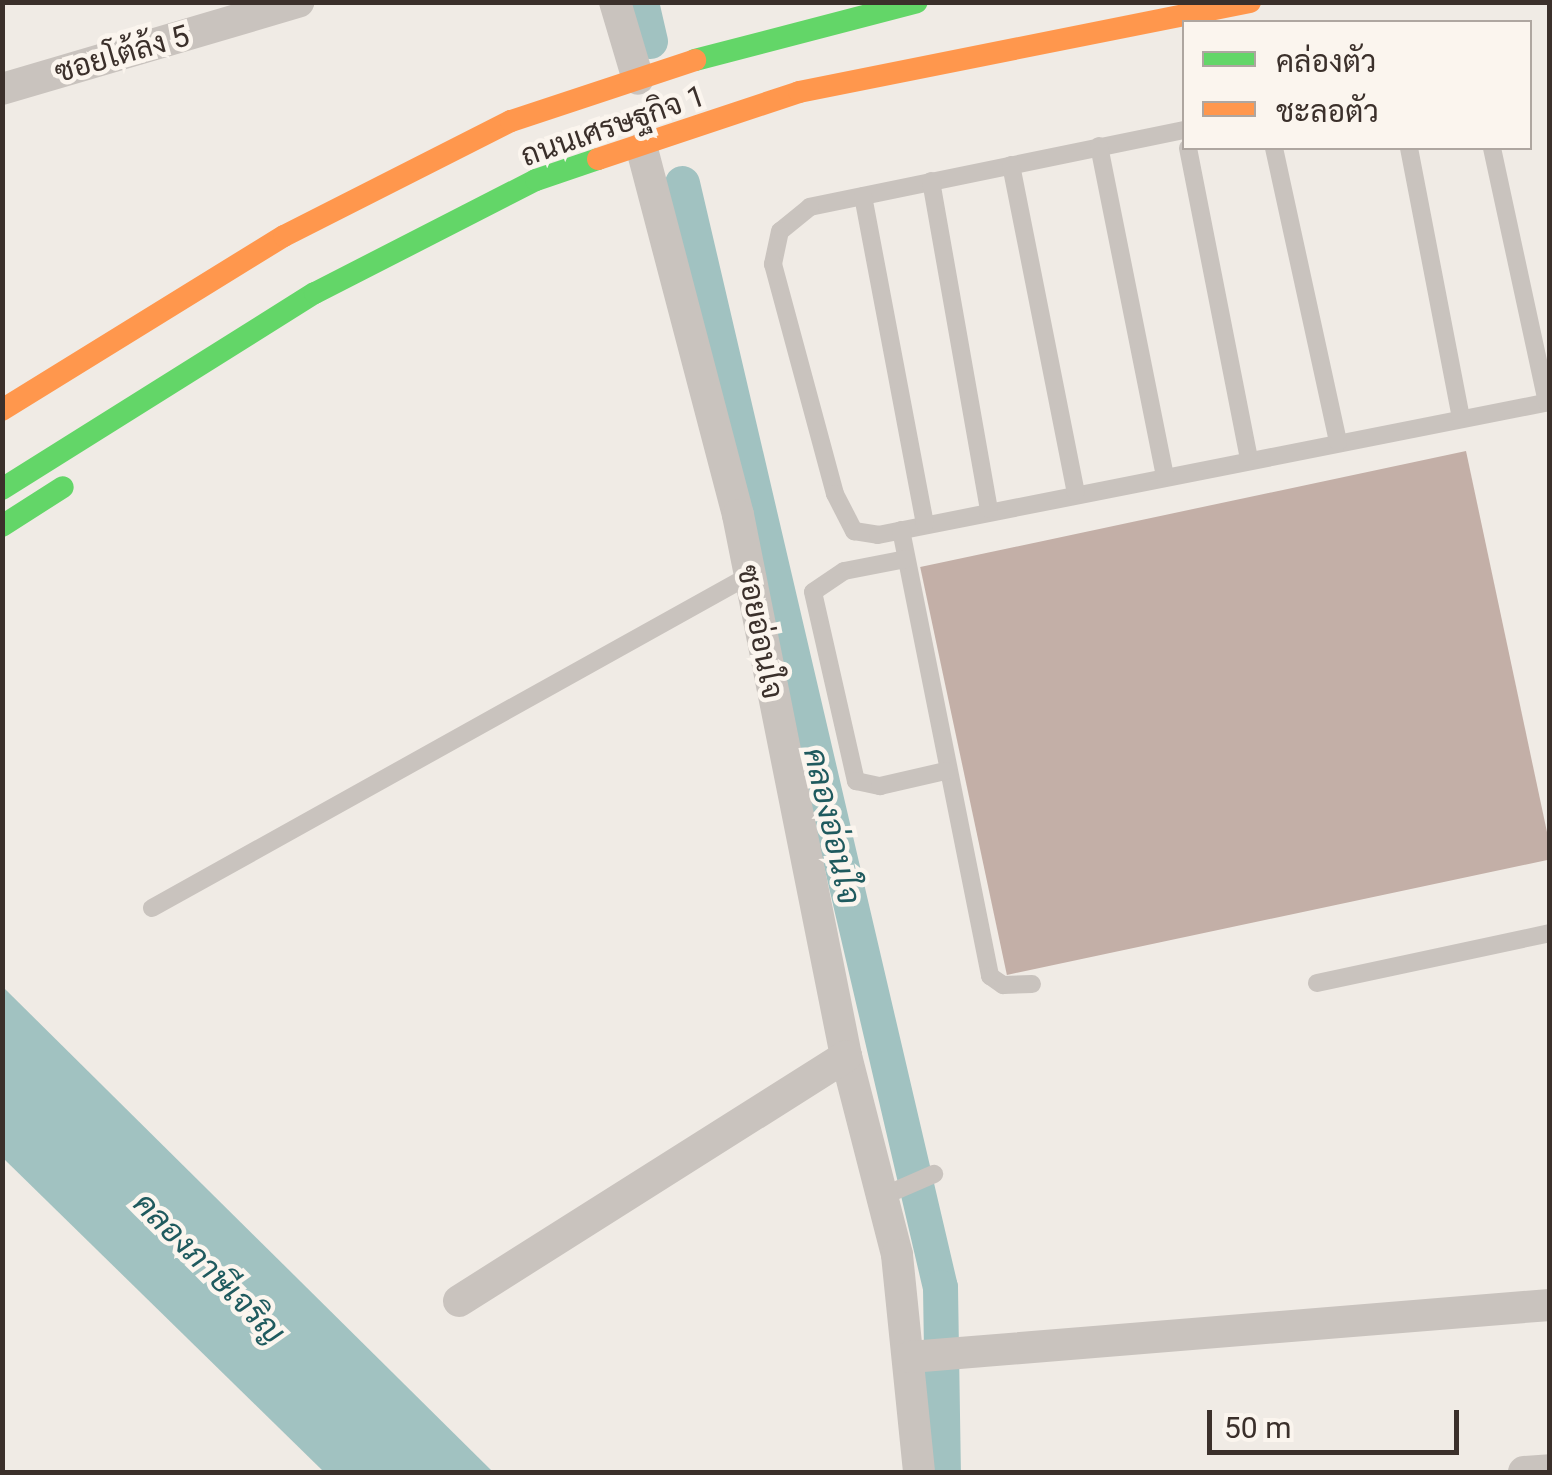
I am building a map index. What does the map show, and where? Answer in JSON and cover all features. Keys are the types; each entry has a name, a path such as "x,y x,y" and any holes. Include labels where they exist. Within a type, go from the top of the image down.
{"main road":[{"name":"ถนนเศรษฐกิจ 1","path":"2,410 284,236 511,120 782,30 917,2"},
{"name":"ถนนเศรษฐกิจ 1","path":"2,489 315,293 536,180 632,153 799,92 1250,2"},
{"path":"137,294 498,100 638,79"},
{"path":"407,277 632,153"},
{"path":"2,526 85,473"}],"street":[{"name":"ซอยโต้ล้ง 5","path":"2,89 298,2"},
{"path":"616,2 638,79"},
{"name":"ซอยอ่อนใจ","path":"632,153 750,575 846,1056 889,1192 932,1356 919,1472"},
{"path":"458,1300 846,1056"},
{"path":"932,1356 1550,1305"},
{"path":"1524,1472 1550,1470"}],"lane":[{"path":"1182,130 810,207 780,231 774,264 836,494 854,531 901,530 989,509 1548,402 1492,150"},
{"path":"1098,146 1165,476"},
{"path":"1188,150 1249,459"},
{"path":"1274,150 1338,442"},
{"path":"1409,150 1461,419"},
{"path":"1010,165 1076,492"},
{"path":"930,182 989,509"},
{"path":"862,196 925,524"},
{"path":"901,530 945,772 990,976 1004,986 1032,984"},
{"path":"906,559 844,571 813,592 856,780 880,786 945,772"},
{"path":"152,908 750,575"},
{"path":"1317,984 1550,933"},
{"path":"889,1192 934,1174"}],"water":[{"name":"คลองภาษีเจริญ","path":"3,987 493,1472 324,1472 3,1158"}],"building":[{"path":"1466,451 1550,859 1007,975 920,567"}],"waterway":[{"name":"คลองอ่อนใจ","path":"641,2 650,41"},
{"name":"คลองอ่อนใจ","path":"682,183 940,1287 943,1472"}],"traffic: fast":[{"path":"695,60 917,2"},
{"path":"2,489 315,293 536,180 598,159"},
{"path":"2,526 63,487"}],"traffic: slow":[{"path":"598,159 799,92 1250,2"},
{"path":"2,410 284,236 511,121 695,60"}]}
